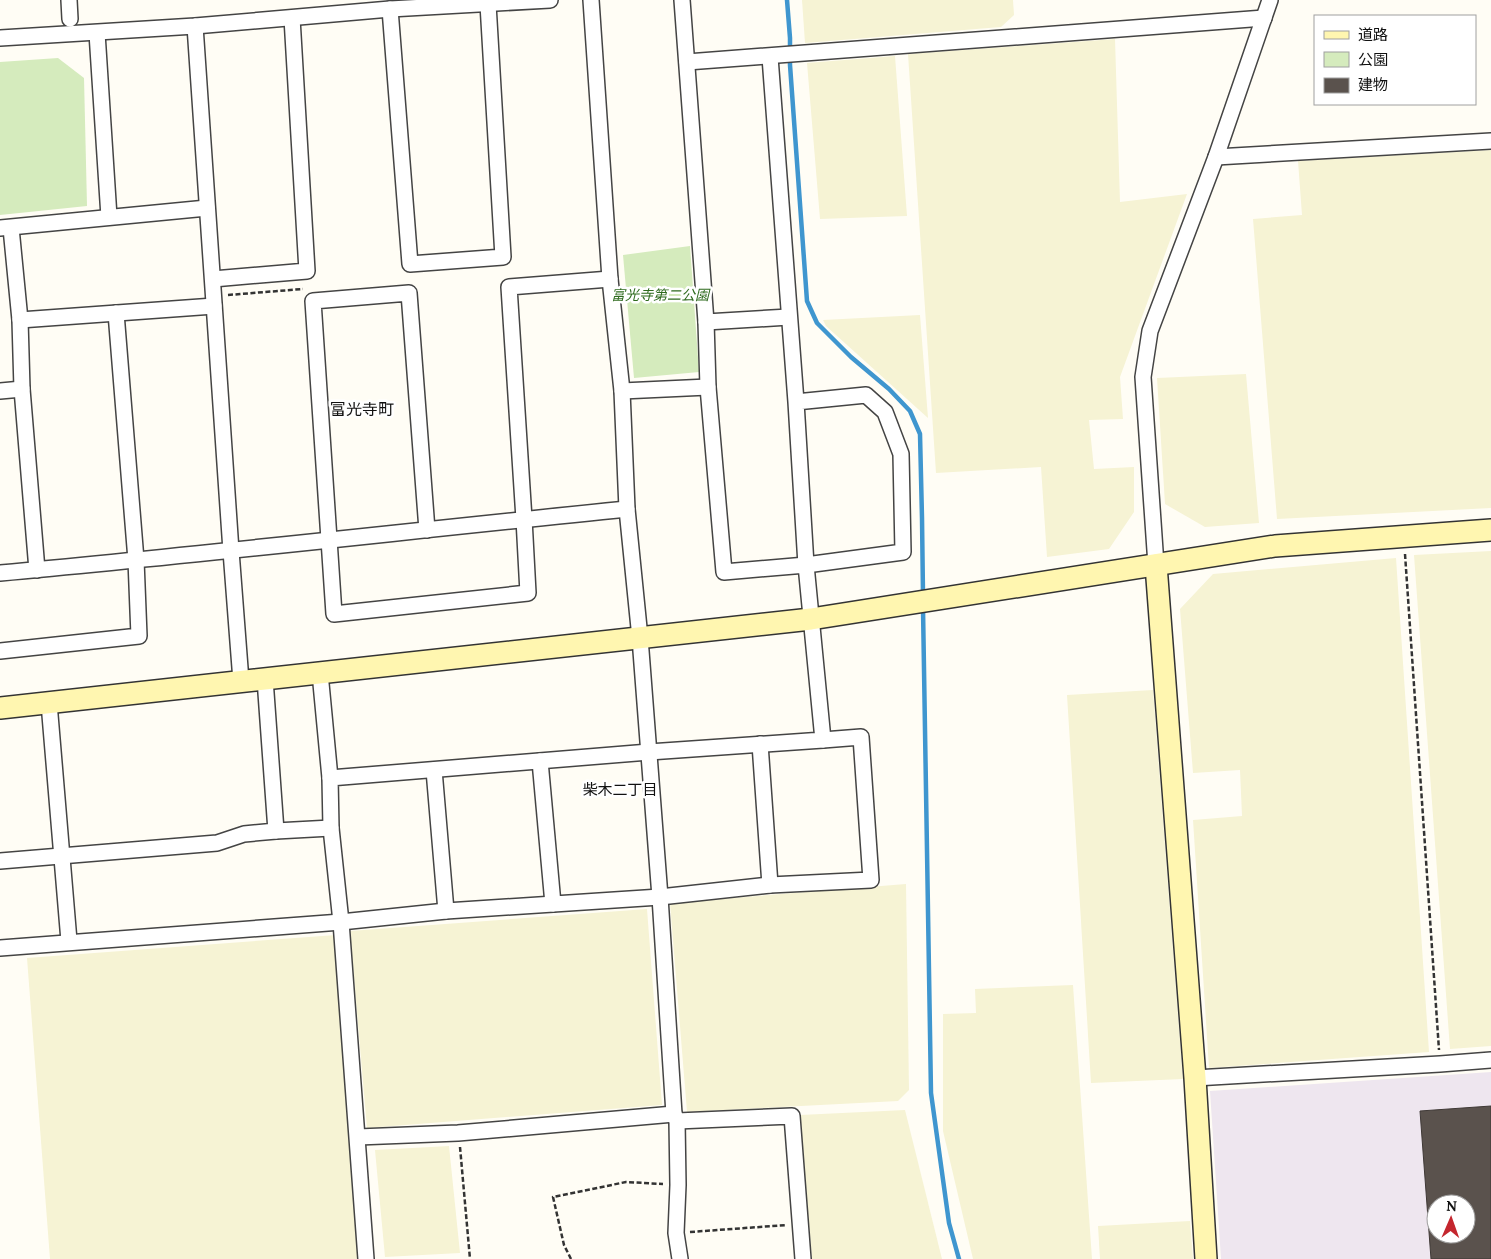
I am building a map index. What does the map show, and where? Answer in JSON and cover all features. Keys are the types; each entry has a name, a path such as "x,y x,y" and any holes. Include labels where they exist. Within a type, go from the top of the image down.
{"street":[{"path":"69,0 70,18"},
{"path":"0,38 195,26 390,9 550,0"},
{"path":"591,0 610,279 622,391 627,510 640,638 676,1117 678,1185 676,1233 680,1259"},
{"path":"682,0 706,322 708,387 724,572 903,552 901,454 886,412 866,395 796,402"},
{"path":"1206,1259 1195,1078 1143,377 1150,331 1216,157 1270,0"},
{"path":"390,9 410,264 503,257 488,4"},
{"path":"213,279 307,271 292,18"},
{"path":"687,62 1264,18"},
{"path":"195,26 206,208 213,279 231,551 242,681"},
{"path":"97,33 110,217"},
{"path":"773,56 806,564 823,740"},
{"path":"1216,157 1491,141"},
{"path":"37,570 22,389 20,320 5,228 206,208"},
{"path":"427,530 410,293 313,301 334,614 528,593 509,287 610,279"},
{"path":"20,320 214,306"},
{"path":"0,651 139,636 136,560 116,314"},
{"path":"706,322 789,317"},
{"path":"622,391 708,387"},
{"path":"0,391 22,389"},
{"path":"0,573 627,510"},
{"path":"0,708 811,619 1275,546 1491,530"},
{"path":"320,673 330,778 331,828 341,922 366,1259"},
{"path":"265,679 276,831"},
{"path":"49,703 69,941"},
{"path":"0,948 69,941 341,922 446,911 660,897 770,885 871,880 861,737 330,778"},
{"path":"760,744 770,885"},
{"path":"540,762 552,904"},
{"path":"434,770 446,911"},
{"path":"0,861 217,843 244,834 331,828"},
{"path":"1195,1078 1491,1060"},
{"path":"358,1137 458,1133 676,1117 792,1116 803,1259"}],"path":[{"path":"1404,536 1440,1064"},
{"path":"458,1133 470,1259"},
{"path":"571,1259 564,1245 553,1197 626,1182 678,1185"},
{"path":"676,1233 800,1224"}],"shaded area":[{"path":"802,0 1013,0 1014,15 1001,27 805,43"},
{"path":"1115,39 1120,202 1187,194 1120,377 1123,419 1089,420 1094,469 1134,467 1134,512 1109,549 1047,557 1041,467 936,473 908,54"},
{"path":"895,56 907,216 820,219 807,63"},
{"path":"1491,150 1491,508 1277,519 1253,219 1302,215 1298,161"},
{"path":"920,315 928,418 826,326 823,320"},
{"path":"1246,374 1259,523 1205,527 1165,504 1157,378"},
{"path":"1491,551 1491,1046 1450,1049 1414,555"},
{"path":"1396,558 1429,1052 1209,1068 1193,820 1242,816 1240,770 1193,773 1180,609 1213,574"},
{"path":"1153,690 1183,1079 1091,1083 1067,695"},
{"path":"906,884 909,1090 898,1101 687,1112 670,903"},
{"path":"647,909 662,1105 367,1128 350,931"},
{"path":"336,935 358,1259 50,1259 27,958"},
{"path":"1073,985 1092,1259 973,1259 943,1131 943,1014 976,1013 975,989"},
{"path":"1491,1072 1491,1259 1221,1259 1210,1091"},
{"path":"905,1110 942,1259 812,1259 800,1115"},
{"path":"449,1146 460,1253 385,1257 375,1150"},
{"path":"1190,1221 1193,1259 1100,1259 1098,1226"}],"green space":[{"path":"58,58 84,78 87,206 0,215 0,62"},
{"name":"富光寺第二公園","path":"690,246 699,372 634,378 623,255"}],"building":[{"path":"1491,1106 1491,1259 1431,1259 1430,1244 1476,1244 1476,1194 1426,1194 1420,1111"}],"waterway":[{"path":"787,0 807,301 817,323 851,357 889,389 910,411 920,434 923,595"},
{"path":"923,608 931,1093 949,1223 959,1259"}],"district":[{"name":"富光寺町","path":"362,409"},
{"name":"柴木二丁目","path":"620,790"}]}
